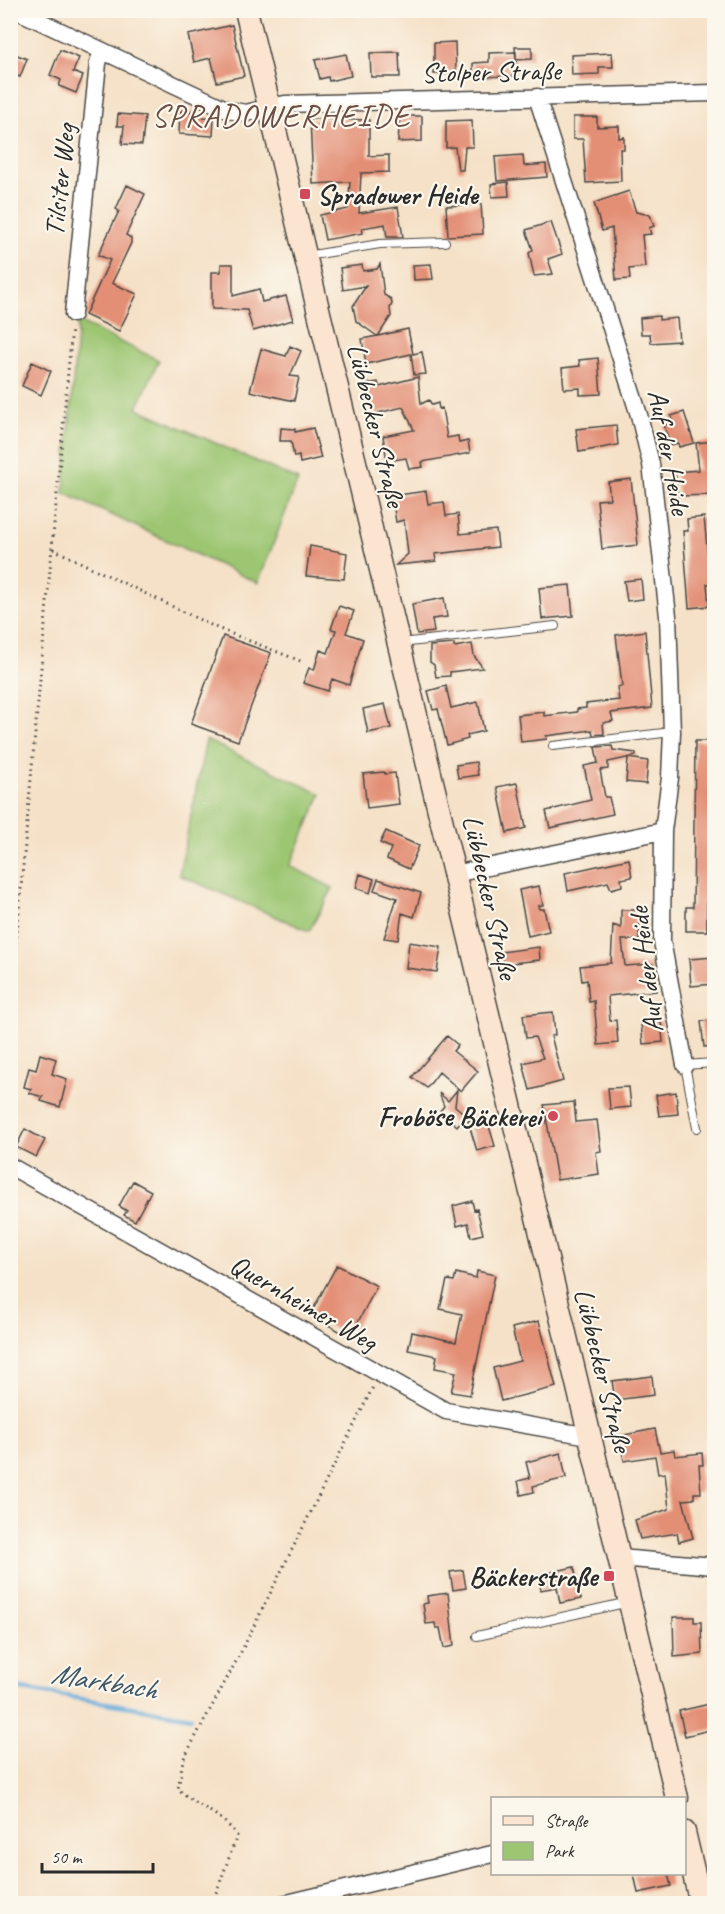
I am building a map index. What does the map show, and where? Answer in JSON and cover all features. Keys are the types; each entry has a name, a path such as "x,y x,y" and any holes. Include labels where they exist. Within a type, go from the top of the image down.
{"main road":[{"name":"Lübbecker Straße","path":"246,10 677,1797"},
{"path":"686,1840 701,1904"}],"street":[{"name":"Stolper Straße","path":"16,10 228,110 246,113 285,104 714,93"},
{"name":"Tilsiter Weg","path":"74,314 98,63 102,51"},
{"name":"Auf der Heide","path":"537,97 639,415 651,465 668,616 672,732 670,778 663,831 662,941 685,1065"},
{"path":"454,874 663,831"},
{"name":"Quernheimer Weg","path":"10,1166 446,1411 589,1436"},
{"path":"619,1558 714,1566"},
{"path":"283,1904 491,1854"}],"lane":[{"path":"306,256 380,244 445,242"},
{"path":"399,643 555,626"},
{"path":"553,746 672,732"},
{"path":"697,1128 685,1065 714,1063"},
{"path":"477,1636 629,1602"}],"path":[{"path":"10,1010 74,314"},
{"path":"53,549 217,628 303,662"},
{"path":"212,1904 237,1836 220,1816 193,1804 178,1789 183,1760 239,1656 379,1375"}],"green space":[{"path":"78,322 159,360 137,408 298,480 258,583 64,493"},
{"path":"206,740 321,794 290,866 333,888 309,931 179,875"}],"building":[{"path":"232,25 244,76 217,82 211,58 194,62 188,35"},
{"path":"455,42 456,74 434,74 434,43"},
{"path":"515,47 532,47 532,59 516,60"},
{"path":"60,50 79,58 73,72 83,76 76,93 59,86 61,80 50,75"},
{"path":"10,52 27,59 20,77 10,73"},
{"path":"399,52 400,77 371,77 370,53"},
{"path":"516,52 516,76 473,77 473,63 489,62 489,53"},
{"path":"612,53 613,67 599,67 599,74 572,75 571,55"},
{"path":"346,54 351,76 329,81 328,77 320,79 315,60"},
{"path":"180,111 200,112 200,117 214,118 213,136 179,134"},
{"path":"118,114 145,116 142,145 122,144 124,126 117,126"},
{"path":"400,116 422,116 422,141 398,142"},
{"path":"573,117 597,117 597,127 619,126 619,138 624,137 624,149 620,149 621,181 586,183 583,139 573,139"},
{"path":"310,119 369,120 369,156 389,155 389,172 361,173 359,213 398,207 403,237 387,237 385,224 362,228 363,233 325,240 320,215 348,209 350,182 313,184"},
{"path":"472,120 473,147 465,147 463,170 458,170 455,147 446,148 446,121"},
{"path":"523,155 524,166 546,164 547,177 497,181 495,157"},
{"path":"508,182 509,196 492,197 491,184"},
{"path":"127,185 145,194 126,235 131,238 131,243 112,283 137,294 119,331 85,315 110,260 98,255 119,211 116,209"},
{"path":"629,191 636,212 650,215 654,226 649,228 651,234 642,235 645,267 629,269 630,279 616,280 612,228 602,231 594,203"},
{"path":"481,204 483,234 448,236 446,206"},
{"path":"551,222 562,254 548,259 553,274 534,276 529,253 533,250 526,230"},
{"path":"221,264 233,264 233,296 259,289 262,302 286,296 293,320 253,331 247,310 212,309 212,272 221,272"},
{"path":"380,264 384,295 391,299 392,304 391,316 378,336 408,329 413,354 422,352 426,374 414,375 411,354 366,364 362,339 377,336 356,321 353,306 366,286 343,290 340,268 362,265 363,271 377,269"},
{"path":"431,264 433,279 414,280 413,265"},
{"path":"659,316 659,320 677,318 679,341 651,343 650,334 641,334 640,318"},
{"path":"290,346 301,351 290,376 299,377 294,401 250,391 261,349 286,356"},
{"path":"598,358 601,394 580,395 580,388 564,389 562,368 580,366 579,360"},
{"path":"32,362 51,371 41,395 22,386"},
{"path":"418,377 421,404 429,400 432,405 438,403 439,409 442,408 447,438 458,436 459,443 468,441 470,453 422,462 423,467 409,469 406,458 387,461 383,436 414,430 403,407 369,415 363,390 366,390 364,384 378,382 379,387"},
{"path":"684,412 694,443 679,447 678,443 670,445 664,425 673,422 671,416"},
{"path":"616,425 618,445 579,452 576,429"},
{"path":"281,428 295,429 295,432 313,428 321,458 300,463 299,456 294,457 291,441 280,441"},
{"path":"714,441 714,478 711,479 713,495 678,496 675,472 699,470 696,443"},
{"path":"631,479 638,545 602,549 597,500 610,499 608,482"},
{"path":"426,491 428,504 444,502 446,516 458,514 460,534 496,530 498,547 435,554 436,561 396,565 408,554 404,520 396,522 392,496"},
{"path":"704,517 708,558 714,558 714,583 707,584 709,606 689,608 683,531 688,531 687,519"},
{"path":"310,546 347,553 344,579 306,576"},
{"path":"641,579 643,599 627,601 624,581"},
{"path":"570,585 573,616 542,619 539,588"},
{"path":"444,598 447,617 432,619 434,632 417,634 412,604"},
{"path":"339,606 354,611 346,633 363,639 349,685 332,679 328,691 303,683 309,668 314,670 320,650 328,653 336,630 331,629"},
{"path":"645,631 652,708 611,713 613,721 603,723 604,734 593,735 592,730 521,742 518,715 544,712 544,716 577,712 577,709 586,708 586,704 619,700 617,687 622,686 616,635"},
{"path":"223,636 271,653 238,741 191,724"},
{"path":"454,644 454,647 472,644 474,656 483,668 450,672 450,676 436,677 434,665 430,662 430,646"},
{"path":"446,686 451,708 478,702 484,731 467,735 468,739 447,745 438,709 433,710 428,691"},
{"path":"385,704 391,728 368,733 363,709"},
{"path":"695,741 713,741 714,746 714,850 712,850 714,886 712,886 712,892 707,891 707,931 686,931 686,907 693,907"},
{"path":"612,746 613,750 636,753 636,756 608,762 608,769 600,770 605,797 609,797 613,814 550,828 546,811 591,800 584,766 598,763 595,747"},
{"path":"628,758 648,761 646,784 626,782"},
{"path":"476,762 478,775 458,778 456,765"},
{"path":"384,772 385,774 395,773 399,804 367,808 363,774"},
{"path":"517,783 526,828 507,833 497,787"},
{"path":"386,831 419,846 409,869 387,859 391,848 380,843"},
{"path":"629,859 632,877 621,879 622,886 611,889 608,882 568,891 565,873"},
{"path":"360,874 374,879 370,893 356,888"},
{"path":"378,879 421,893 414,917 402,913 398,940 384,938 397,898 374,890"},
{"path":"539,886 543,905 538,906 539,909 544,909 549,931 528,936 519,890"},
{"path":"621,910 640,910 639,940 622,940 625,966 653,964 656,991 608,996 610,1021 616,1020 618,1043 598,1045 594,1001 589,1002 587,980 582,981 580,966 611,963 613,925 621,928"},
{"path":"409,942 441,947 437,972 406,968"},
{"path":"539,947 540,960 502,964 501,952"},
{"path":"714,957 714,984 691,986 689,959"},
{"path":"553,1012 555,1035 551,1036 563,1081 530,1090 523,1063 543,1058 535,1037 526,1038 523,1015"},
{"path":"714,1020 714,1046 704,1047 701,1021"},
{"path":"661,1021 663,1042 643,1044 641,1023"},
{"path":"447,1036 458,1045 453,1051 478,1071 461,1091 439,1072 427,1088 412,1077"},
{"path":"40,1054 56,1059 52,1074 67,1079 60,1107 41,1101 43,1097 29,1093 31,1089 24,1087 29,1068 36,1070"},
{"path":"629,1087 631,1107 610,1109 608,1088"},
{"path":"457,1090 455,1106 466,1115 457,1126 440,1111 444,1106 439,1093 448,1101"},
{"path":"676,1092 678,1114 659,1116 656,1095"},
{"path":"574,1102 576,1122 597,1120 601,1151 596,1152 599,1174 557,1180 544,1105"},
{"path":"486,1116 495,1146 477,1151 468,1121"},
{"path":"25,1129 45,1140 36,1157 16,1147"},
{"path":"133,1181 151,1191 135,1221 124,1215 127,1211 119,1206"},
{"path":"472,1201 474,1210 477,1209 483,1234 471,1237 468,1223 457,1226 453,1206"},
{"path":"337,1265 377,1286 350,1337 310,1315"},
{"path":"477,1271 495,1275 470,1395 451,1392 456,1372 435,1368 437,1356 408,1350 412,1332 456,1342 462,1314 440,1309 447,1280 454,1281 456,1273 476,1278"},
{"path":"539,1321 556,1387 501,1401 493,1368 520,1361 512,1328"},
{"path":"652,1376 654,1395 615,1400 612,1381"},
{"path":"655,1429 660,1452 674,1450 675,1456 702,1453 703,1465 699,1465 701,1493 694,1493 694,1499 683,1500 693,1538 679,1542 677,1533 640,1539 635,1520 669,1509 665,1473 658,1474 655,1456 624,1461 619,1436"},
{"path":"561,1453 566,1478 533,1486 534,1492 521,1495 518,1481 530,1478 526,1462"},
{"path":"574,1567 581,1599 560,1603 557,1587 541,1590 538,1575"},
{"path":"463,1570 466,1588 453,1590 450,1572"},
{"path":"448,1593 454,1646 444,1648 440,1628 436,1628 435,1623 426,1624 423,1604 428,1603 427,1596"},
{"path":"673,1617 694,1617 694,1622 701,1622 702,1654 674,1657"},
{"path":"714,1703 714,1729 685,1736 679,1711"},
{"path":"634,1875 668,1875 671,1886 638,1893"}],"waterway":[{"name":"Markbach","path":"10,1687 191,1717"}],"place":[{"name":"Spradower Heide","path":"305,194"},
{"name":"Froböse Bäckerei","path":"553,1116"},
{"name":"Bäckerstraße","path":"609,1576"}],"district":[{"name":"SPRADOWERHEIDE","path":"281,115"}]}
